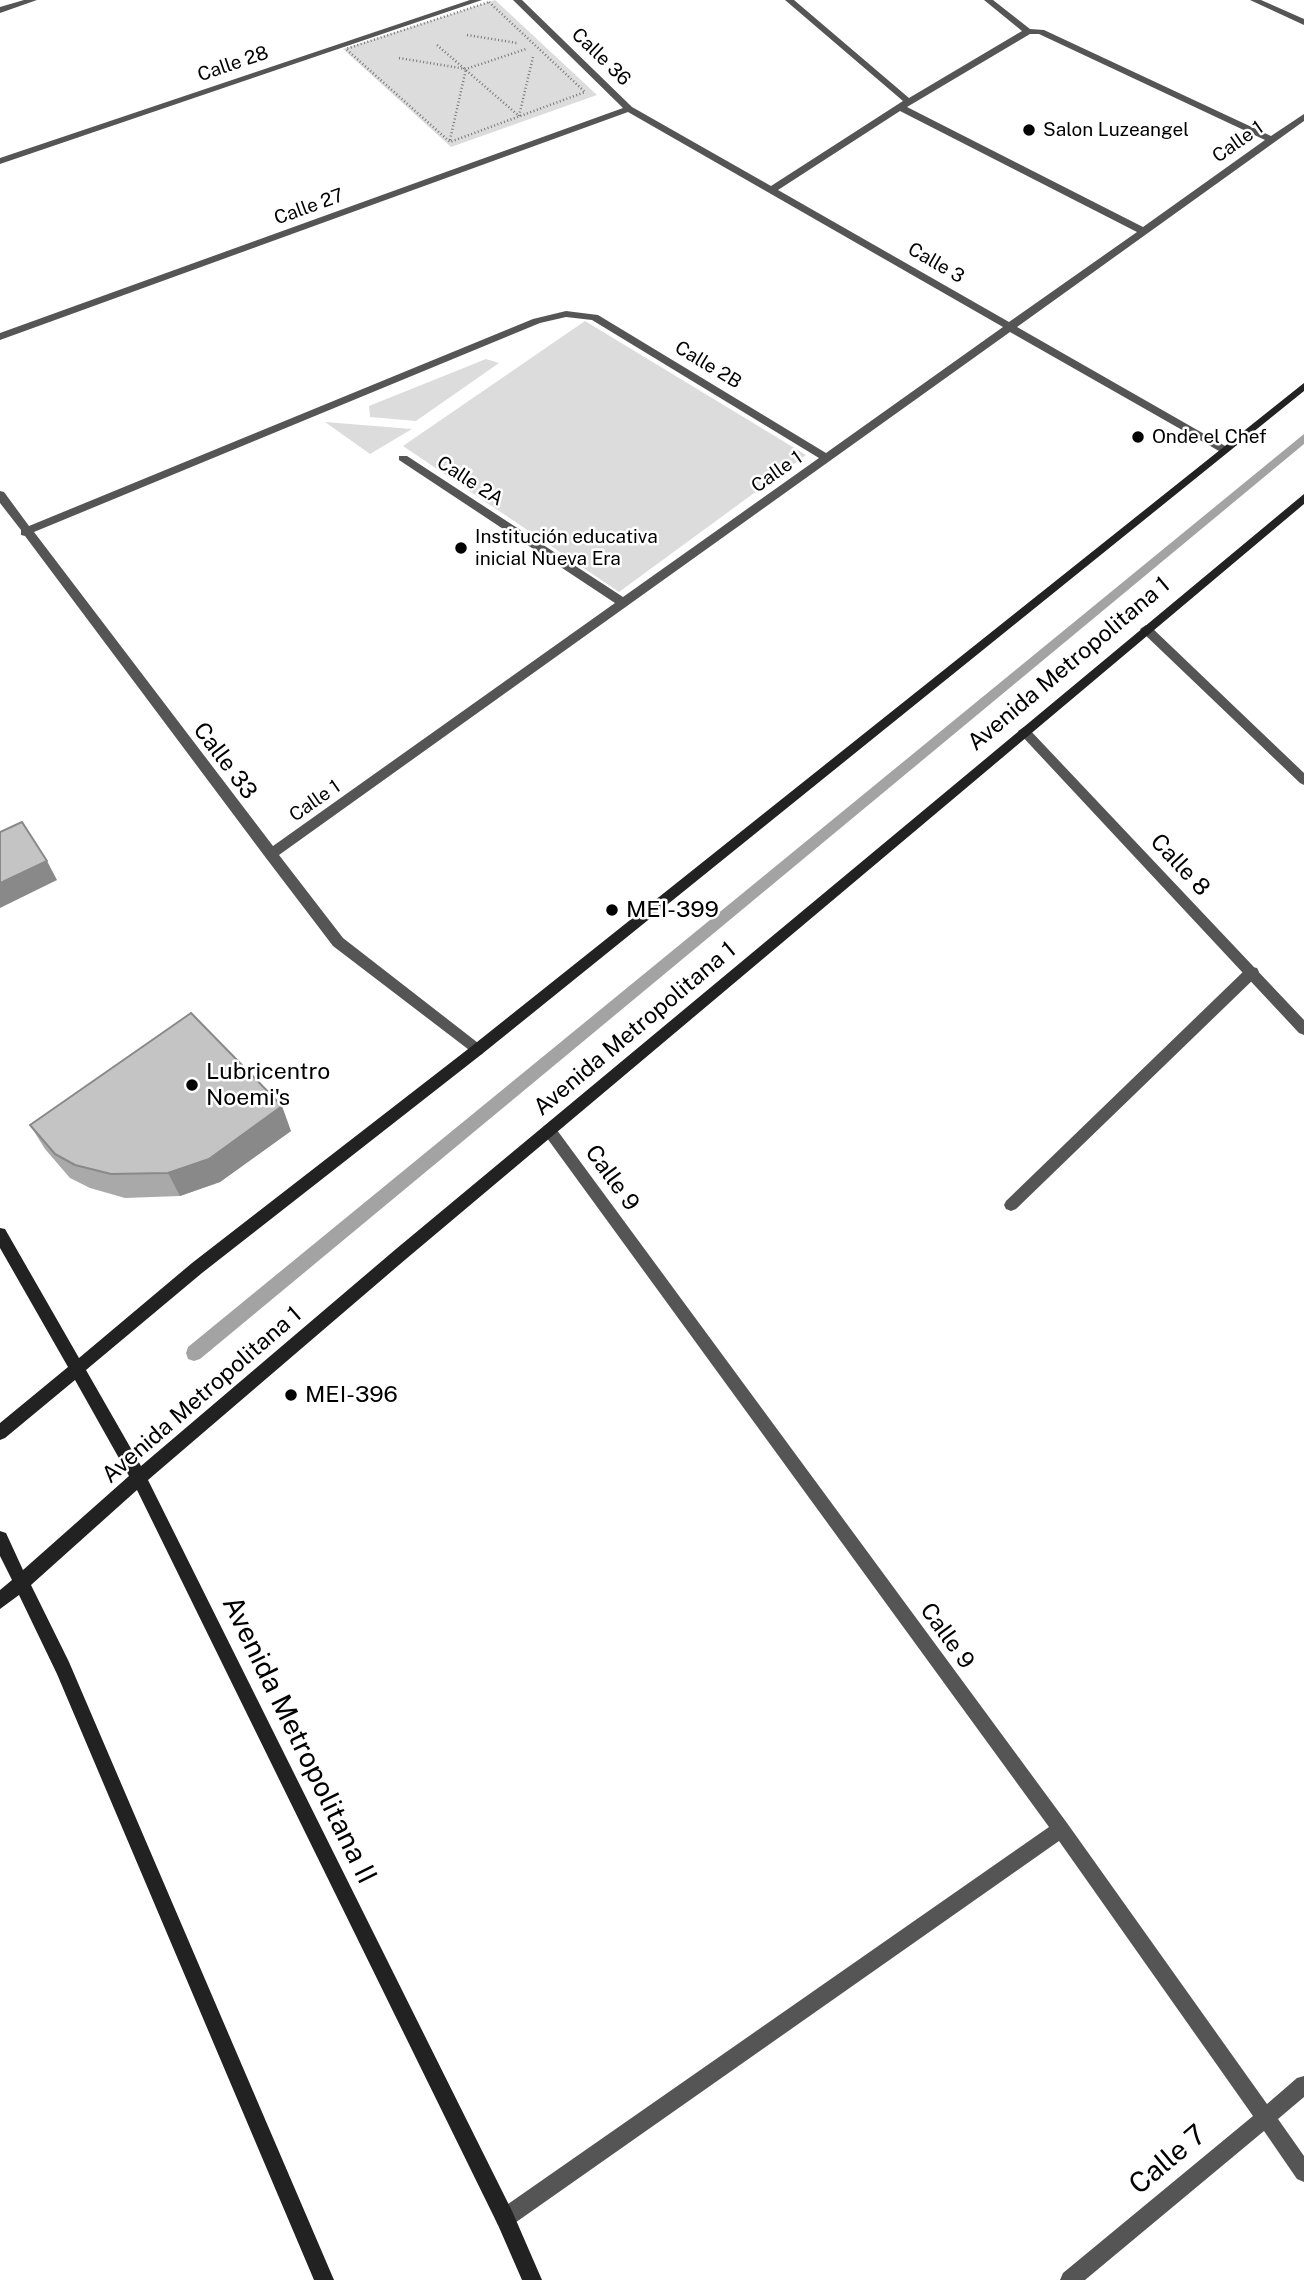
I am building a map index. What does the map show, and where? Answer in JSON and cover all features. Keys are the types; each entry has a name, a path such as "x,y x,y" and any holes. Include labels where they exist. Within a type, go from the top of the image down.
{"street":[{"path":"0,10 33,0"},
{"name":"Calle 28","path":"0,161 478,0"},
{"name":"Calle 36","path":"517,0 629,109"},
{"path":"789,0 904,104 1143,231"},
{"path":"988,0 1028,31 1041,32 1272,140"},
{"path":"1254,0 1304,22"},
{"path":"772,190 904,104 1028,31"},
{"name":"Calle 3","path":"629,109 1223,449"},
{"name":"Calle 27","path":"0,337 629,109"},
{"name":"Calle 1","path":"270,855 1304,117"},
{"name":"Calle 2B","path":"25,532 537,321 566,314 594,317 827,458"},
{"path":"0,1433 197,1268 477,1050 1304,386"},
{"name":"Calle 2A","path":"403,458 624,603"},
{"name":"Calle 33","path":"0,495 25,532 338,942 477,1050"},
{"name":"Avenida Metropolitana 1","path":"0,1601 139,1478 549,1130 1304,498"},
{"path":"1146,629 1304,780"},
{"name":"Calle 8","path":"1024,731 1304,1029"},
{"path":"1012,1205 1252,972"},
{"name":"Calle 9","path":"549,1130 1061,1829 1304,2172"},
{"name":"Avenida Metropolitana II","path":"0,1234 139,1478 505,2218 532,2280"},
{"path":"0,1539 63,1668 324,2280"},
{"path":"505,2218 1061,1829"},
{"name":"Calle 7","path":"1070,2280 1264,2115 1304,2085"}],"path":[{"path":"346,50 489,2 585,92 450,142"},
{"path":"415,27 429,29"},
{"path":"415,27 425,35"},
{"path":"455,33 536,46"},
{"path":"436,44 519,116"},
{"path":"386,56 466,69 536,46"},
{"path":"519,116 536,46"},
{"path":"346,50 359,52"},
{"path":"346,50 450,142"},
{"path":"450,142 466,69"}],"shaded area":[{"path":"495,0 597,95 451,147 343,49"},
{"path":"585,321 806,455 619,592 403,446"},
{"path":"486,359 499,363 416,421 370,417 369,406"},
{"path":"325,422 412,429 370,454"}],"building":[{"path":"22,822 47,861 0,883 0,832"},
{"name":"Lubricentro Noemi's","path":"191,1013 282,1106 209,1159 168,1173 111,1174 75,1165 55,1154 30,1125"}],"waterway":[{"path":"194,1353 1304,438"}],"place":[{"name":"Salon Luzeangel","path":"1029,130"},
{"name":"Onde el Chef","path":"1138,437"},
{"name":"Institución educativa inicial Nueva Era","path":"461,548"},
{"name":"MEI-399","path":"612,910"},
{"name":"Lubricentro Noemi's","path":"192,1085"},
{"name":"MEI-396","path":"291,1395"}]}
